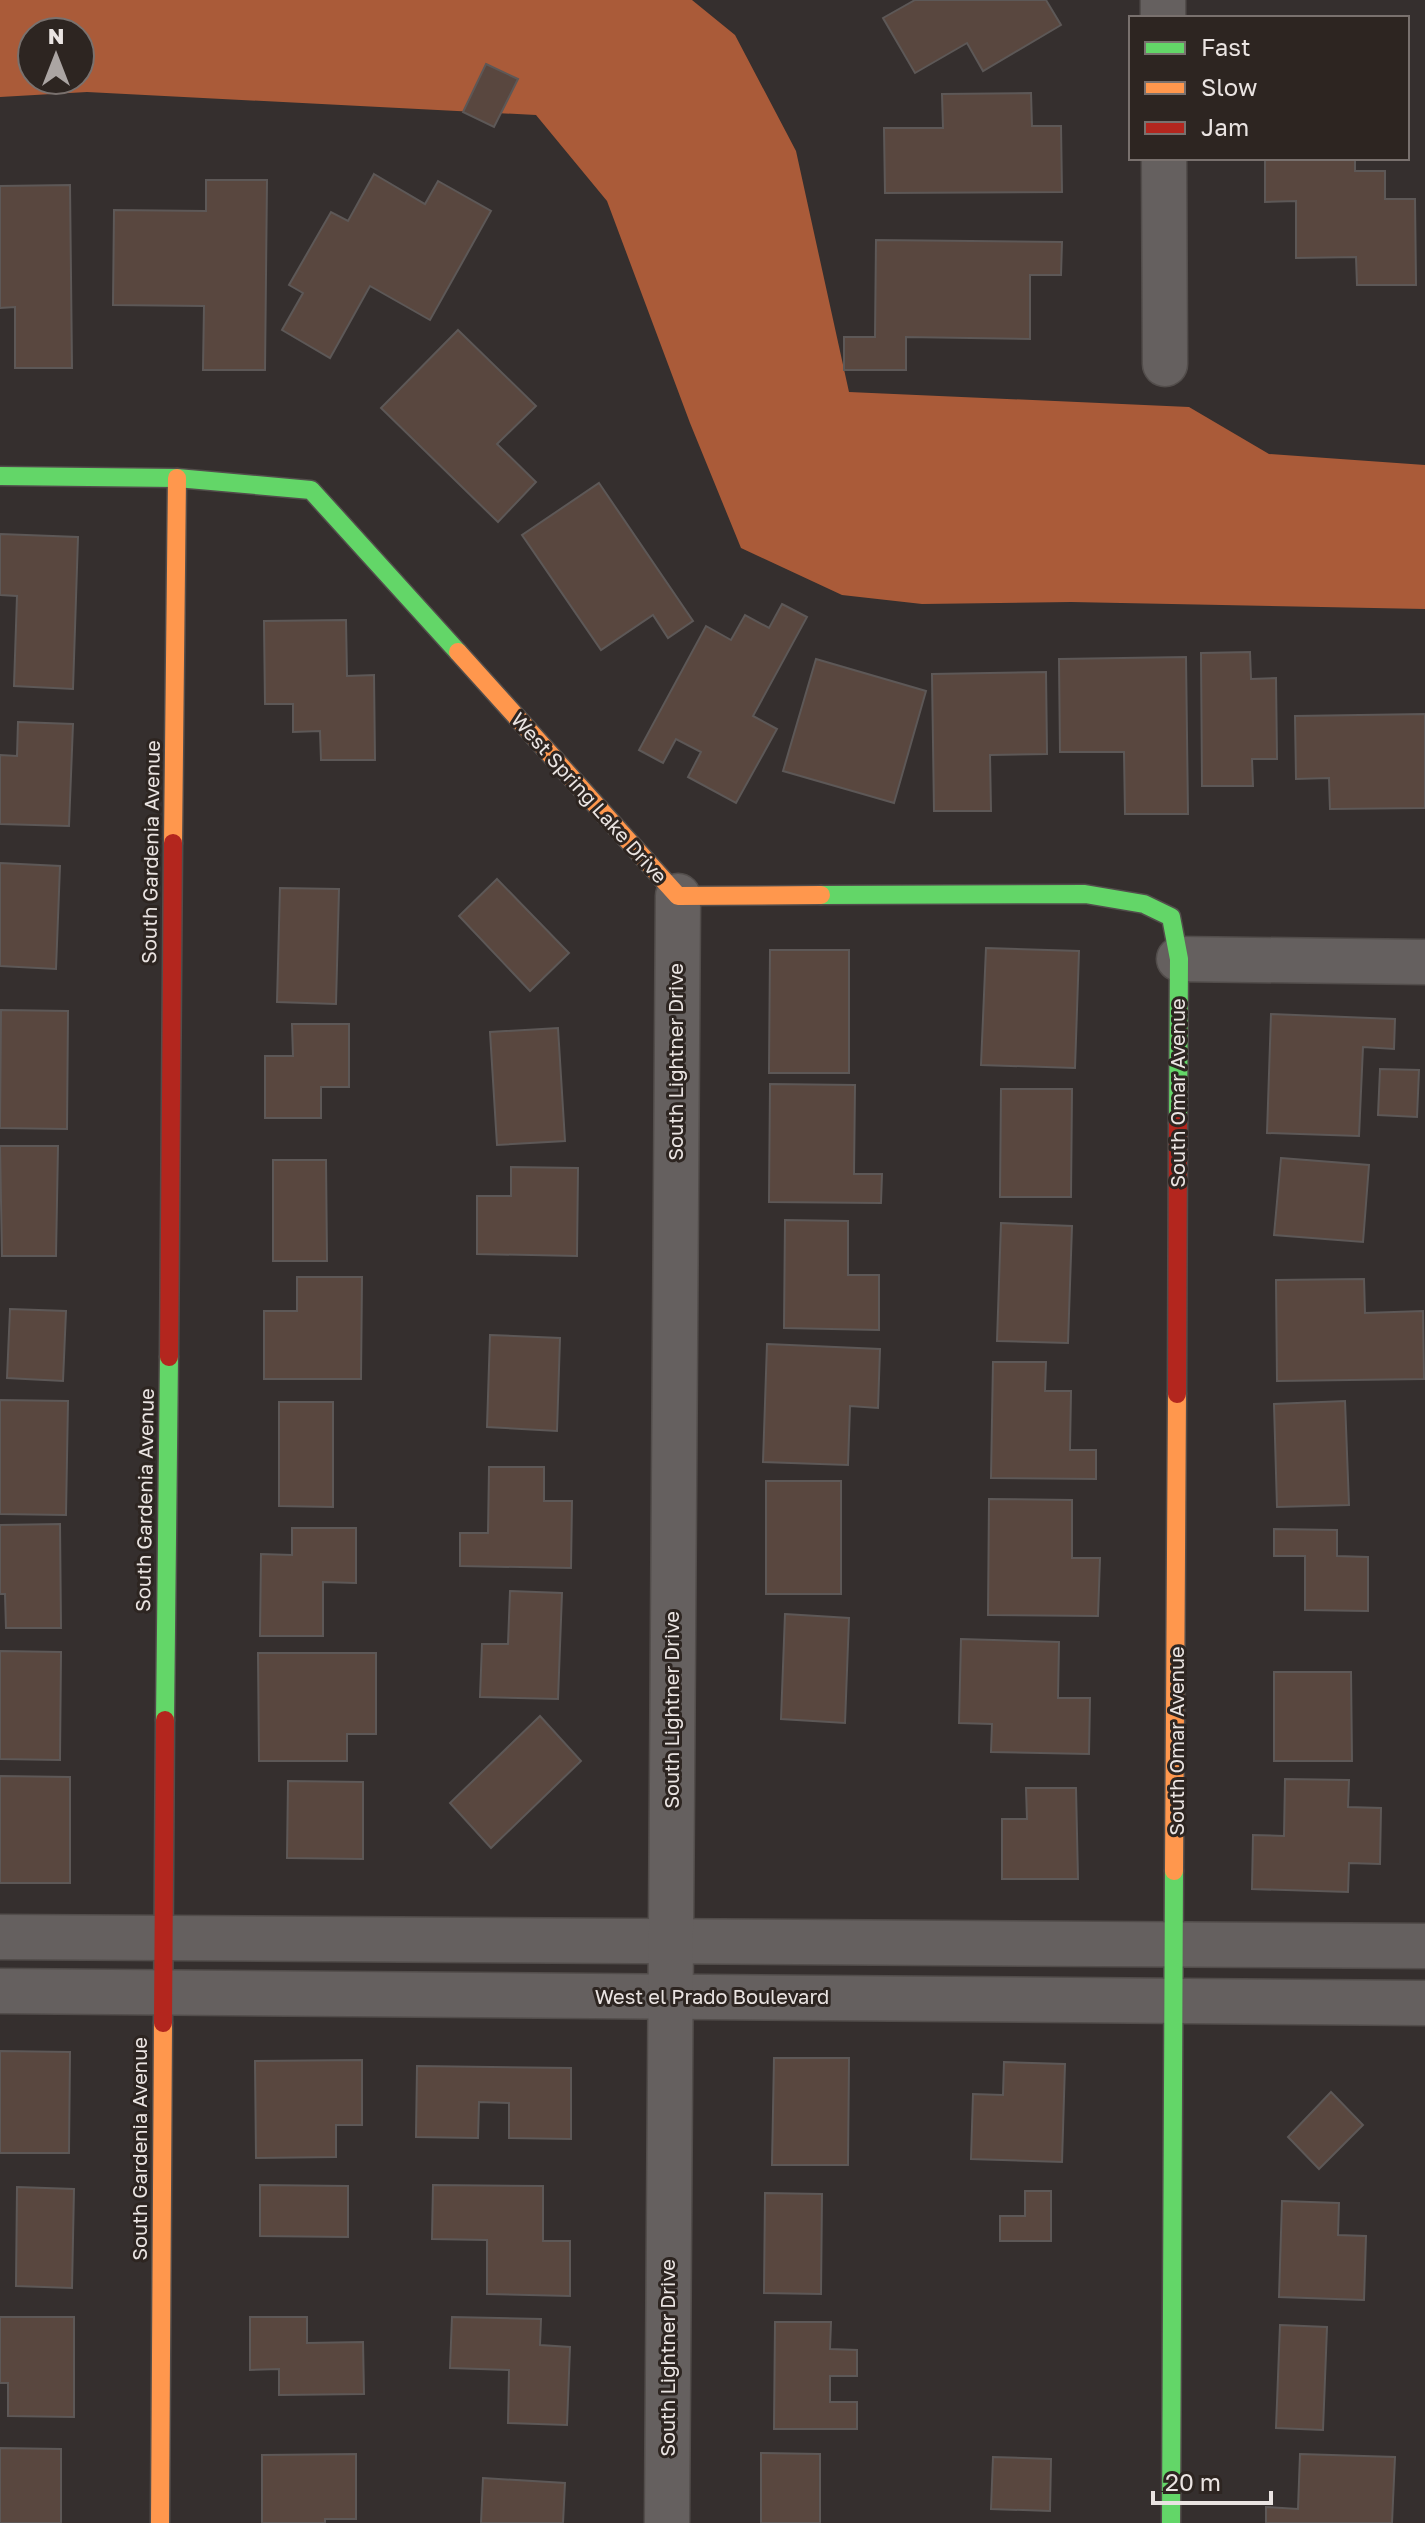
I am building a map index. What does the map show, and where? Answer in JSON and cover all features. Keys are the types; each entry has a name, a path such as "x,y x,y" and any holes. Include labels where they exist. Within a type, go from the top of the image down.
{"street":[{"path":"1164,160 1165,364"},
{"name":"West Spring Lake Drive","path":"0,476 177,478 311,490 678,896 1085,894 1144,904 1171,917 1179,959"},
{"name":"South Gardenia Avenue","path":"160,2523 177,478"},
{"name":"South Lightner Drive","path":"667,2523 678,896"},
{"path":"1179,959 1425,962"},
{"name":"South Omar Avenue","path":"1171,2523 1179,959"},
{"path":"0,1937 1425,1946"},
{"name":"West el Prado Boulevard","path":"0,1991 1425,2003"}],"shaded area":[{"path":"0,0 692,0 735,35 796,151 849,392 1189,407 1269,454 1425,465 1425,609 1071,602 922,604 842,595 741,548 690,423 607,201 536,115 96,92 96,16 16,16 17,96 0,97"}],"building":[{"path":"915,0 1046,0 1061,25 983,71 967,43 915,73 883,18"},
{"path":"486,64 518,79 494,127 463,112"},
{"path":"1031,93 1032,126 1061,126 1062,192 885,193 884,128 943,128 942,94"},
{"path":"1265,160 1355,160 1355,171 1385,171 1385,199 1415,199 1416,285 1357,285 1356,257 1296,258 1296,201 1265,202"},
{"path":"374,174 425,204 438,181 491,211 430,320 370,286 330,358 282,330 303,293 289,285 331,212 348,221"},
{"path":"206,180 267,180 265,370 203,370 204,306 113,305 114,210 206,211"},
{"path":"70,185 72,368 15,368 15,307 0,308 0,186"},
{"path":"876,240 1062,242 1061,275 1030,275 1030,339 906,337 906,370 844,370 844,337 875,337"},
{"path":"458,330 536,406 497,444 536,482 498,522 381,408"},
{"path":"599,483 693,621 668,638 653,615 601,650 522,535"},
{"path":"0,534 78,537 73,689 14,686 17,596 0,595"},
{"path":"782,604 807,617 753,716 777,729 736,803 688,777 701,752 676,739 663,763 639,750 706,626 731,640 745,615 769,628"},
{"path":"346,620 347,676 374,675 375,760 321,760 320,731 293,732 293,704 265,704 264,621"},
{"path":"1250,652 1251,679 1276,678 1277,759 1252,759 1253,786 1202,786 1201,653"},
{"path":"1186,657 1188,814 1125,814 1124,752 1060,752 1059,659"},
{"path":"816,659 926,691 894,803 783,771"},
{"path":"1046,672 1047,754 990,755 991,811 934,811 932,674"},
{"path":"1425,714 1425,808 1330,809 1329,778 1296,779 1295,716"},
{"path":"18,722 73,724 69,826 0,824 0,755 17,756"},
{"path":"0,863 60,866 56,969 0,966"},
{"path":"497,879 569,953 530,991 459,916"},
{"path":"280,888 339,889 336,1004 277,1002"},
{"path":"986,948 1079,951 1075,1068 981,1065"},
{"path":"770,950 849,950 849,1073 769,1073"},
{"path":"1,1010 68,1011 67,1129 0,1128"},
{"path":"1271,1014 1395,1019 1394,1049 1363,1047 1359,1136 1267,1133"},
{"path":"292,1024 349,1024 349,1087 321,1087 321,1118 265,1118 265,1056 293,1056"},
{"path":"558,1028 565,1141 497,1145 490,1032"},
{"path":"1380,1069 1419,1070 1417,1117 1378,1115"},
{"path":"770,1084 855,1085 854,1174 882,1174 881,1203 769,1202"},
{"path":"1001,1089 1072,1089 1071,1197 1000,1197"},
{"path":"0,1146 58,1146 56,1256 2,1256"},
{"path":"1281,1158 1369,1165 1363,1242 1274,1235"},
{"path":"273,1160 326,1160 327,1261 273,1261"},
{"path":"511,1167 578,1168 577,1256 477,1254 477,1196 511,1196"},
{"path":"785,1220 848,1221 848,1275 879,1275 879,1330 784,1328"},
{"path":"1001,1223 1072,1226 1068,1343 997,1341"},
{"path":"297,1277 362,1277 361,1379 264,1379 264,1311 297,1311"},
{"path":"1364,1279 1365,1313 1423,1311 1424,1379 1277,1381 1276,1280"},
{"path":"10,1309 66,1311 63,1381 7,1378"},
{"path":"490,1335 560,1338 557,1431 487,1427"},
{"path":"767,1344 880,1349 878,1408 850,1406 848,1465 763,1462"},
{"path":"993,1362 1046,1362 1045,1391 1071,1391 1070,1450 1096,1450 1096,1479 991,1478"},
{"path":"0,1400 68,1401 66,1515 0,1514"},
{"path":"1345,1401 1349,1505 1277,1507 1274,1404"},
{"path":"279,1402 333,1402 333,1507 279,1506"},
{"path":"489,1467 544,1467 544,1501 572,1501 571,1568 460,1566 460,1533 488,1533"},
{"path":"766,1481 841,1481 841,1594 766,1594"},
{"path":"989,1499 1072,1500 1072,1558 1100,1558 1098,1616 988,1615"},
{"path":"60,1524 61,1628 6,1628 5,1594 0,1594 0,1525"},
{"path":"292,1528 356,1528 356,1583 323,1582 323,1636 260,1636 261,1554 292,1555"},
{"path":"1274,1529 1337,1530 1337,1556 1368,1557 1368,1611 1305,1610 1305,1556 1274,1556"},
{"path":"510,1591 562,1593 558,1699 480,1697 482,1644 508,1644"},
{"path":"785,1614 849,1618 845,1723 781,1719"},
{"path":"961,1639 1059,1642 1058,1698 1090,1698 1089,1754 991,1752 992,1724 959,1723"},
{"path":"0,1651 61,1652 60,1760 0,1759"},
{"path":"258,1653 376,1653 376,1734 347,1734 347,1761 259,1761"},
{"path":"1274,1672 1351,1672 1352,1761 1274,1761"},
{"path":"540,1716 581,1761 491,1848 450,1803"},
{"path":"0,1776 70,1777 70,1883 0,1883"},
{"path":"1285,1779 1349,1780 1348,1807 1381,1808 1380,1864 1349,1863 1348,1892 1252,1889 1253,1835 1284,1836"},
{"path":"288,1781 363,1782 363,1859 287,1858"},
{"path":"1026,1788 1076,1788 1078,1879 1002,1879 1002,1819 1027,1819"},
{"path":"0,2051 70,2052 69,2153 0,2153"},
{"path":"774,2058 849,2058 848,2165 772,2165"},
{"path":"362,2060 362,2125 336,2125 336,2157 256,2158 255,2061"},
{"path":"1004,2062 1065,2064 1062,2162 971,2159 973,2094 1003,2095"},
{"path":"417,2066 571,2068 571,2139 509,2138 509,2103 479,2102 478,2138 416,2137"},
{"path":"1331,2092 1363,2125 1319,2169 1288,2137"},
{"path":"260,2185 348,2186 348,2237 260,2236"},
{"path":"433,2185 543,2186 543,2241 570,2241 570,2296 487,2294 487,2240 432,2239"},
{"path":"17,2187 74,2189 72,2288 16,2286"},
{"path":"1025,2191 1051,2191 1051,2241 1000,2241 1000,2216 1025,2216"},
{"path":"765,2193 822,2194 821,2294 764,2293"},
{"path":"1282,2201 1339,2203 1338,2235 1366,2236 1364,2300 1279,2297"},
{"path":"0,2317 74,2317 74,2417 8,2416 8,2383 0,2383"},
{"path":"250,2317 307,2317 307,2343 363,2342 364,2394 279,2395 279,2369 250,2370"},
{"path":"452,2317 541,2319 540,2345 570,2347 567,2425 508,2423 509,2370 450,2368"},
{"path":"775,2322 831,2322 830,2349 857,2350 857,2376 830,2376 830,2402 857,2402 857,2429 774,2429"},
{"path":"1280,2325 1327,2327 1323,2430 1276,2428"},
{"path":"0,2448 61,2449 61,2523 0,2523"},
{"path":"761,2453 820,2454 820,2523 761,2523"},
{"path":"356,2454 356,2519 325,2519 325,2523 262,2523 262,2455"},
{"path":"1300,2454 1395,2457 1392,2523 1266,2523 1266,2507 1298,2509"},
{"path":"993,2457 1051,2459 1050,2511 991,2509"},
{"path":"483,2478 565,2483 563,2523 481,2523"}],"traffic: fast":[{"path":"0,476 177,478 311,490 458,652"},
{"path":"821,895 1085,894 1144,904 1171,917 1179,959 1178,1123"},
{"path":"165,1720 169,1357"},
{"path":"1171,2523 1174,1871"}],"traffic: slow":[{"path":"173,843 177,478"},
{"path":"458,652 678,896 821,895"},
{"path":"1174,1871 1177,1394"},
{"path":"160,2523 163,2023"}],"traffic: jam":[{"path":"169,1357 173,843"},
{"path":"1177,1394 1178,1123"},
{"path":"163,2023 165,1720"}]}
